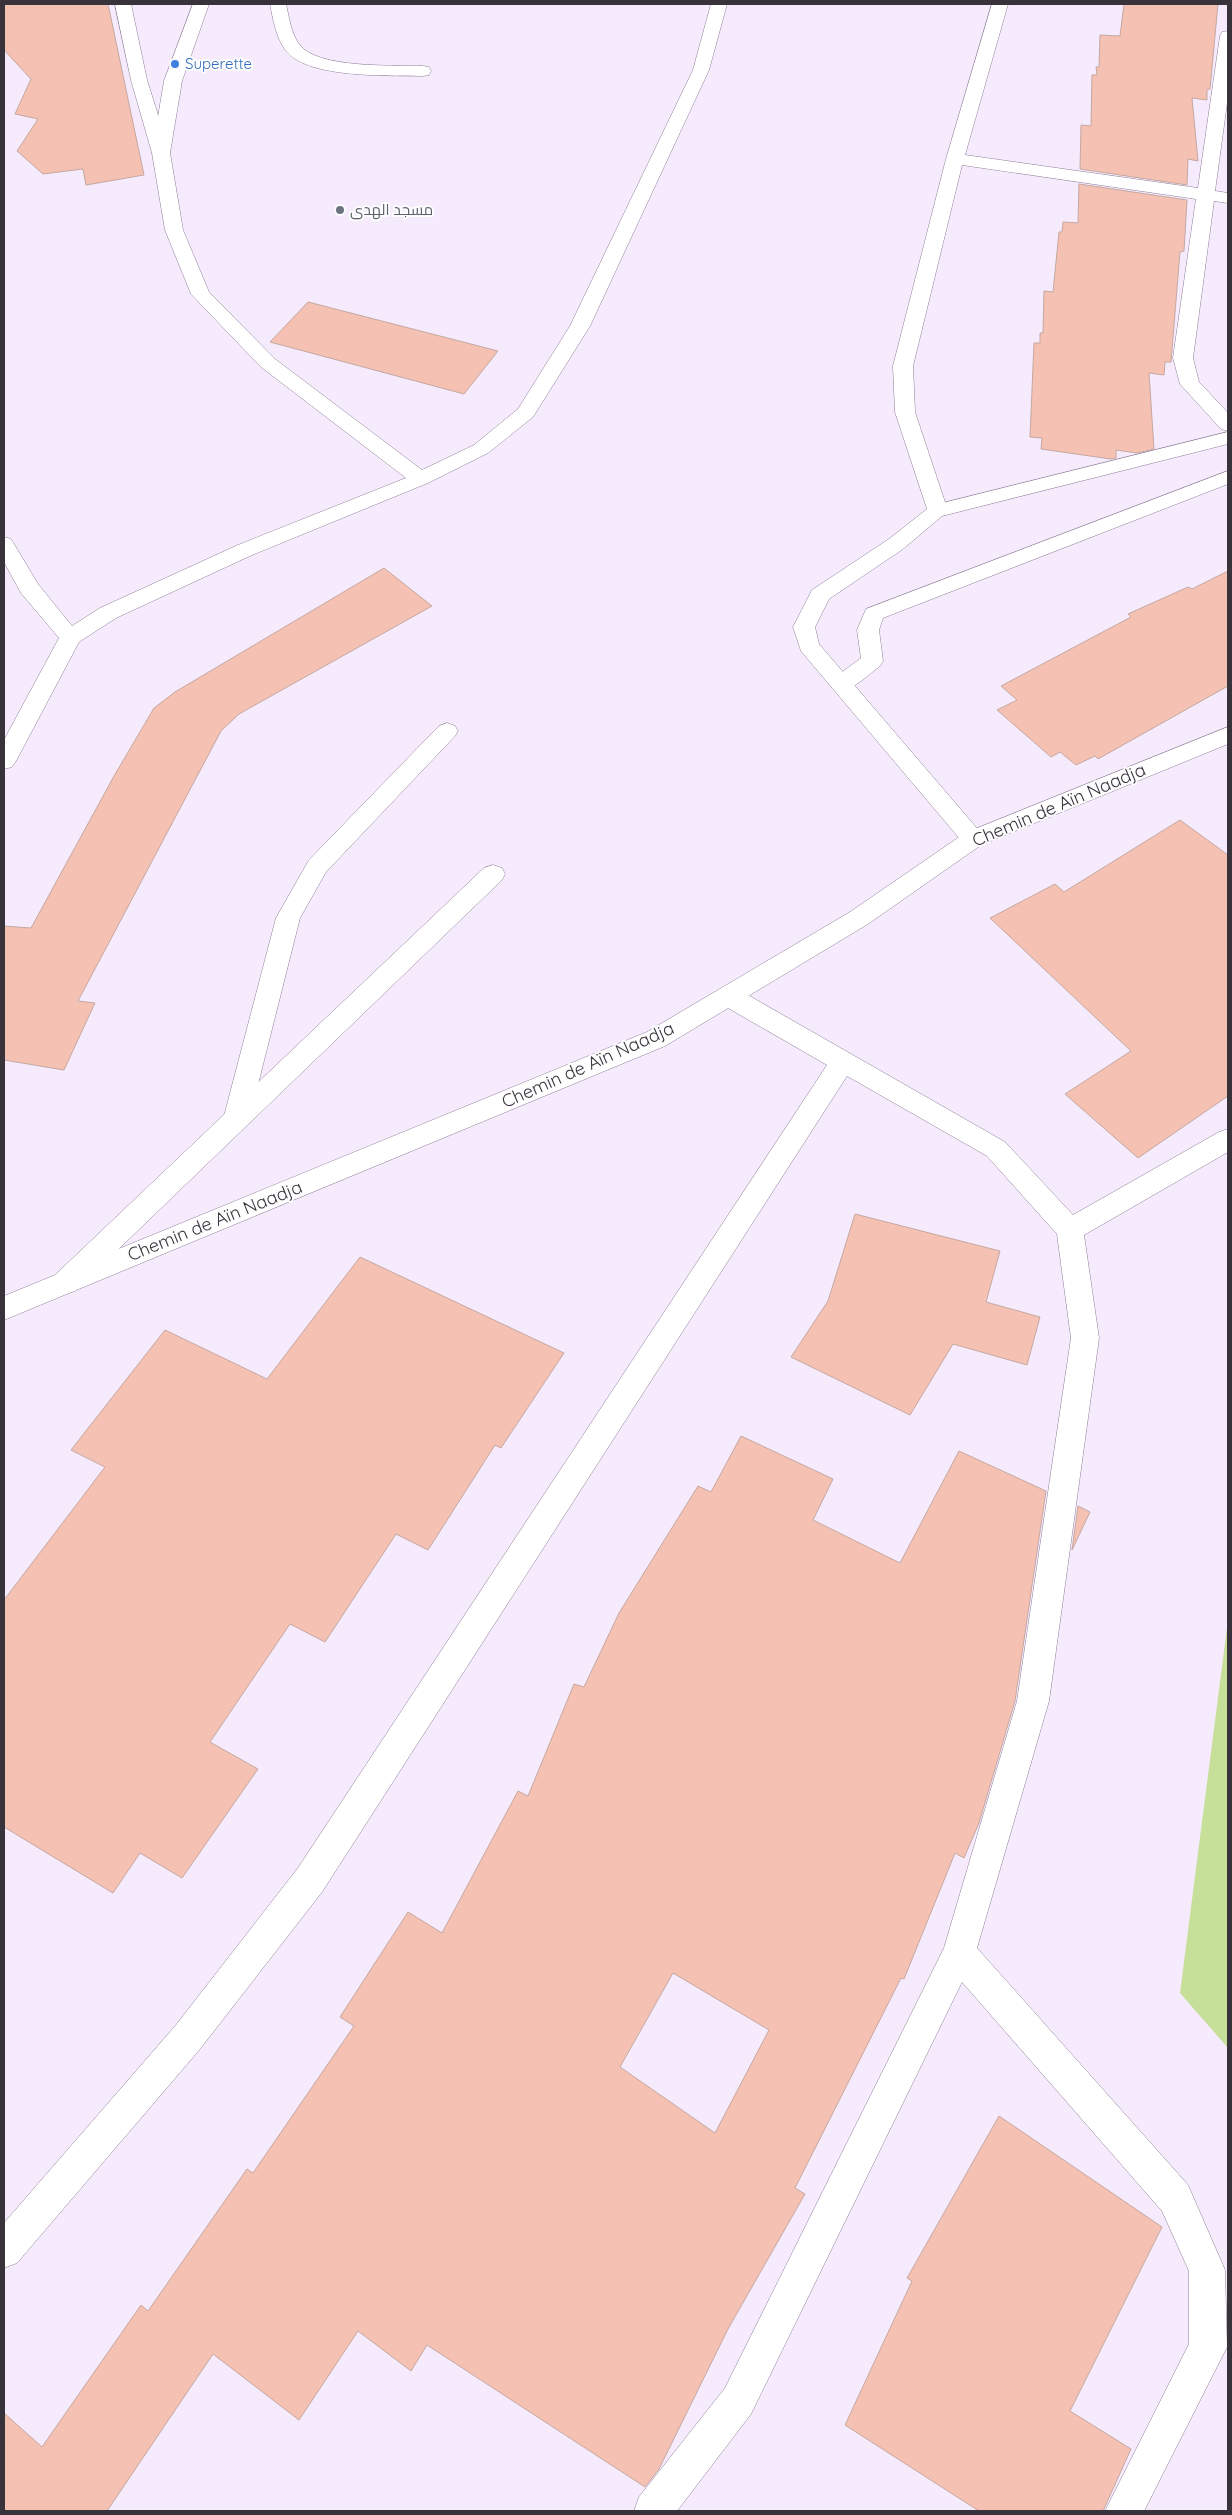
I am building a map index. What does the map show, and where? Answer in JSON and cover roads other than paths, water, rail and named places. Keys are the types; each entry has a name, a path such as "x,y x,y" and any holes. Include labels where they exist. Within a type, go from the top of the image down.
{"street":[{"path":"123,4 139,80 161,153 174,230 200,294 268,363 421,479"},
{"path":"161,153 174,81 201,4"},
{"path":"278,4 293,49 305,59 325,65 423,71"},
{"path":"4,761 70,637 108,613 244,550 421,479 481,448 526,414 580,326 693,88 701,70 719,4"},
{"path":"938,511 905,412 903,366 955,159 1000,4"},
{"path":"1228,36 1183,358 1190,384 1228,425"},
{"path":"955,159 1228,198"},
{"path":"974,839 809,646 804,627 820,595 896,544 938,511 1228,438"},
{"path":"842,684 872,661 868,630 874,614 1228,476"},
{"path":"4,544 29,588 70,637"},
{"path":"236,1120 288,918 317,866 447,731"},
{"name":"Chemin de Aïn Naadja","path":"4,1308 656,1039 859,918 974,839 1228,735"},
{"path":"65,1283 493,874"},
{"path":"653,2511 738,2402 959,1953 1033,1701 1085,1338 1070,1230 996,1149 730,996"},
{"path":"4,2250 188,2037 310,1880 843,1062"},
{"path":"1070,1230 1228,1139"},
{"path":"959,1953 1175,2198 1207,2270 1208,2347 1127,2510"}],"place":[{"name":"Superette","path":"175,64"},
{"name":"مسجد الهدى","path":"340,210"}]}
